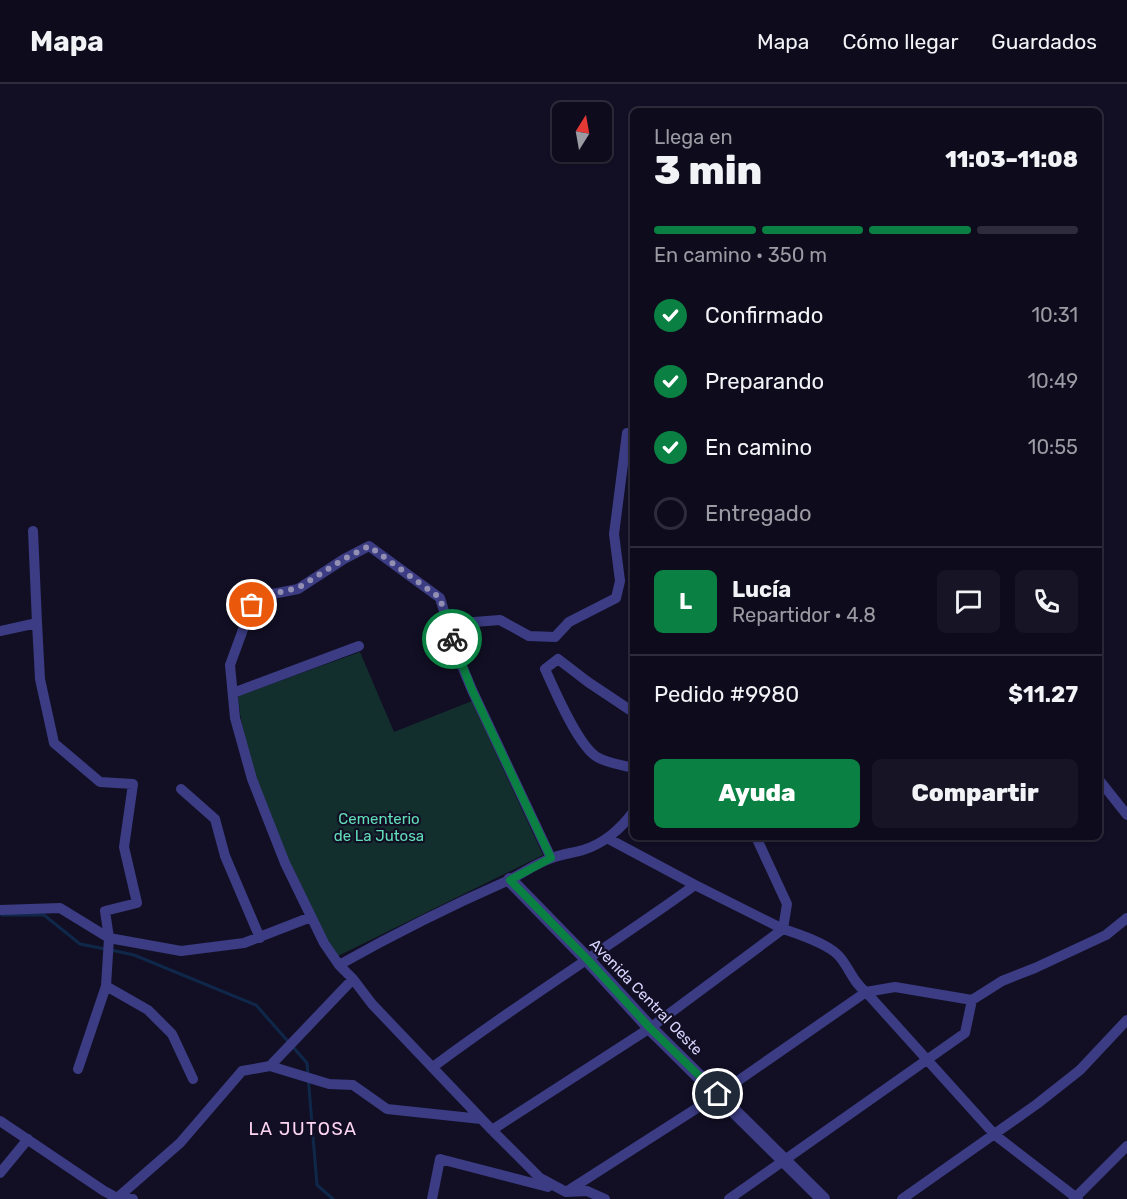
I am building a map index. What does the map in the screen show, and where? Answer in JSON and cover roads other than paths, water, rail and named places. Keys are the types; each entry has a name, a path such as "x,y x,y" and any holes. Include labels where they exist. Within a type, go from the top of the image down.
{"street":[{"path":"457,654 458,637 474,622 500,620 529,636 555,637 569,622 616,598 620,581 614,534 627,433"},
{"path":"33,531 40,679 54,743 100,782 133,784 123,846 137,903 105,911 109,938 106,986 78,1069"},
{"path":"551,858 457,654 440,598 369,546 298,588 262,596 252,605 231,665 235,718 252,779 285,863 324,944 372,1004 481,1119 540,1178 566,1192"},
{"path":"0,631 37,623"},
{"path":"233,693 359,646"},
{"path":"630,710 558,659 545,669 560,702 587,748 600,759 630,767"},
{"path":"1102,784 1127,815"},
{"path":"181,789 215,819 225,856 260,938"},
{"path":"339,965 445,909 510,880 551,858 586,849 607,838 630,816"},
{"path":"607,838 695,885 783,929 806,936 838,954 858,986 866,992 994,1135 1076,1198 1127,1146"},
{"path":"492,1130 650,1028 783,929 787,904 757,840"},
{"name":"Avenida Central Oeste","path":"510,880 650,1028 823,1199"},
{"path":"433,1067 481,1031 695,885"},
{"path":"0,910 60,908 109,938 181,951 244,943 311,917"},
{"path":"566,1192 718,1094 866,992 895,987 972,1000 1002,981 1106,935 1127,918"},
{"path":"270,1066 353,979"},
{"path":"106,986 148,1010 172,1034 193,1079"},
{"path":"729,1199 965,1034 972,1000"},
{"path":"902,1199 994,1135 1080,1070 1127,1020"},
{"path":"117,1198 180,1143 242,1071 270,1066 329,1084 353,1086 387,1109 481,1119"},
{"path":"0,1120 117,1198 133,1199"},
{"path":"0,1173 28,1139"},
{"path":"432,1199 440,1159 566,1192 587,1191 605,1199"}],"waterway":[{"path":"2,915 44,915 80,944 105,949"},
{"path":"111,950 134,955 256,1005 307,1063 317,1185 333,1199"}],"district":[{"name":"LA JUTOSA","path":"303,1129"}],"park label":[{"name":"Cementerio de La Jutosa","path":"379,828"}]}
